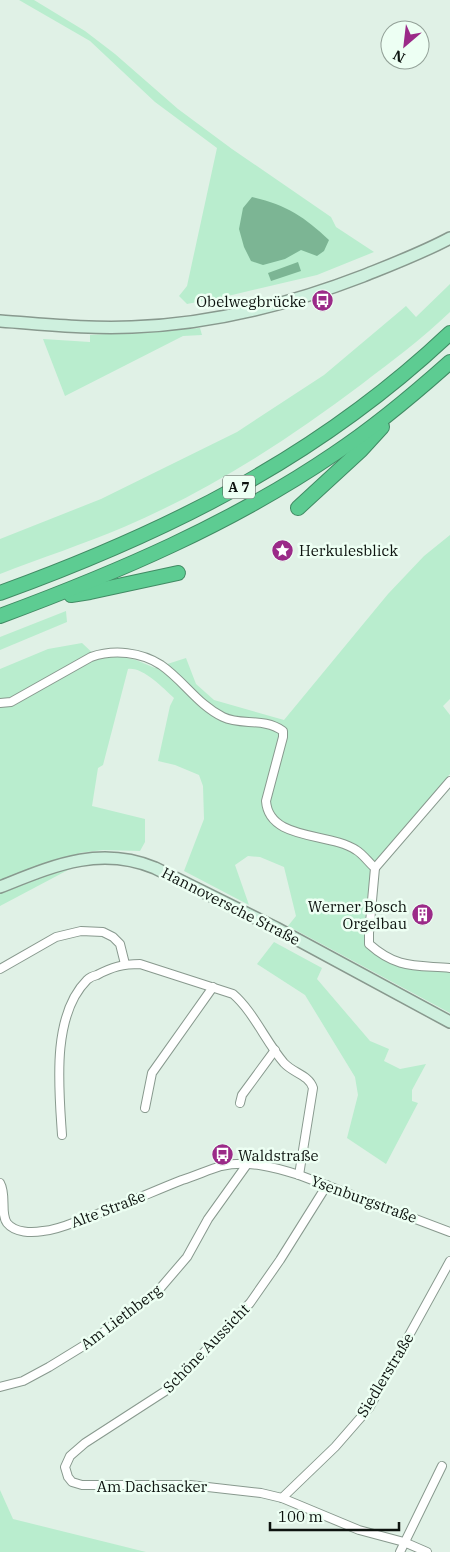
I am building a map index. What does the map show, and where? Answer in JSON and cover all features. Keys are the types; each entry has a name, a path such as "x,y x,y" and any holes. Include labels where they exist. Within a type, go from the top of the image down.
{"highway":[{"name":"A 7","path":"0,592 51,574 160,528 257,478 324,435 392,385 450,333"},
{"name":"A 7","path":"0,616 112,572 216,524 259,501 335,454 405,402 450,362"},
{"path":"298,508 361,450 405,402"},
{"path":"50,597 90,592 178,573"}],"main road":[{"path":"0,321 130,328 179,324 231,316 282,304 333,288 416,255 450,238"},
{"name":"Hannoversche Straße","path":"0,887 48,868 80,860 116,857 138,861 276,928 450,1022"}],"street":[{"path":"0,704 11,702 78,663 100,654 120,651 150,660 162,666 207,708 226,719 268,724 276,726 283,731 281,748 266,801 272,819 286,829 327,839 356,849 375,868"},
{"path":"450,781 375,868 368,927 369,944 382,954 401,964 450,968"},
{"path":"0,969 56,937 81,931 103,932 113,937 120,944 125,964"},
{"path":"62,1135 61,1044 67,1016 73,1000 87,979 112,967 125,964 140,964 232,994 243,1002 274,1050 286,1064 311,1082 313,1088 299,1175"},
{"path":"145,1108 152,1073 213,987"},
{"path":"240,1104 242,1095 274,1050"},
{"name":"Ysenburgstraße","path":"248,1163 278,1168 299,1175 450,1232"},
{"name":"Alte Straße","path":"0,1183 3,1187 4,1213 7,1223 16,1229 28,1232 43,1232 104,1212 156,1190 222,1166 248,1163"},
{"name":"Am Liethberg","path":"0,1387 23,1381 94,1340 157,1292 187,1257 208,1219 248,1163"},
{"name":"Schöne Aussicht","path":"72,1482 65,1467 70,1456 85,1443 167,1390 250,1303 280,1260 327,1185"},
{"name":"Siedlerstraße","path":"282,1498 335,1447 369,1408 450,1261"},
{"path":"400,1552 442,1466"},
{"name":"Am Dachsacker","path":"72,1482 82,1486 206,1486 261,1493 282,1498 359,1530 404,1542 427,1552"}],"shaded area":[{"path":"19,0 34,0 85,31 115,54 178,109 232,149 331,217 336,227 374,252 317,275 187,304 179,296 187,286 217,148 155,102 90,41"},
{"path":"252,197 275,203 303,218 329,240 324,251 317,256 301,250 285,259 263,265 251,261 244,247 239,229 243,208"},
{"path":"298,262 301,271 271,281 268,273"},
{"path":"450,284 450,312 440,322 334,405 248,463 156,513 109,533 0,574 0,539 101,499 237,432 324,375 406,306 416,317"},
{"path":"200,328 202,335 183,336 65,396 43,339 90,342 90,335"},
{"path":"450,535 450,699 443,706 450,715 450,774 371,869 364,926 365,944 385,960 404,967 450,970 450,1013 288,926 296,916 284,867 260,857 248,856 235,865 249,905 184,871 204,819 203,786 199,775 175,765 158,761 170,706 174,698 153,679 134,669 128,669 103,765 98,768 92,806 145,819 145,842 140,851 103,850 79,853 68,870 0,906 0,669 48,649 82,643 98,658 117,656 136,660 155,668 186,658 196,684 214,700 284,720 388,594 424,556"},
{"path":"66,611 67,622 0,650 0,637"},
{"path":"274,942 322,968 317,979 370,1041 389,1049 384,1061 400,1069 426,1064 412,1090 412,1101 418,1103 386,1164 347,1138 358,1095 355,1077 305,995 257,964"},
{"path":"0,1490 13,1519 146,1552 0,1552"}],"place":[{"name":"Obelwegbrücke","path":"322,301"},
{"name":"Herkulesblick","path":"283,550"},
{"name":"Werner Bosch Orgelbau","path":"423,915"},
{"name":"Waldstraße","path":"222,1155"}]}
